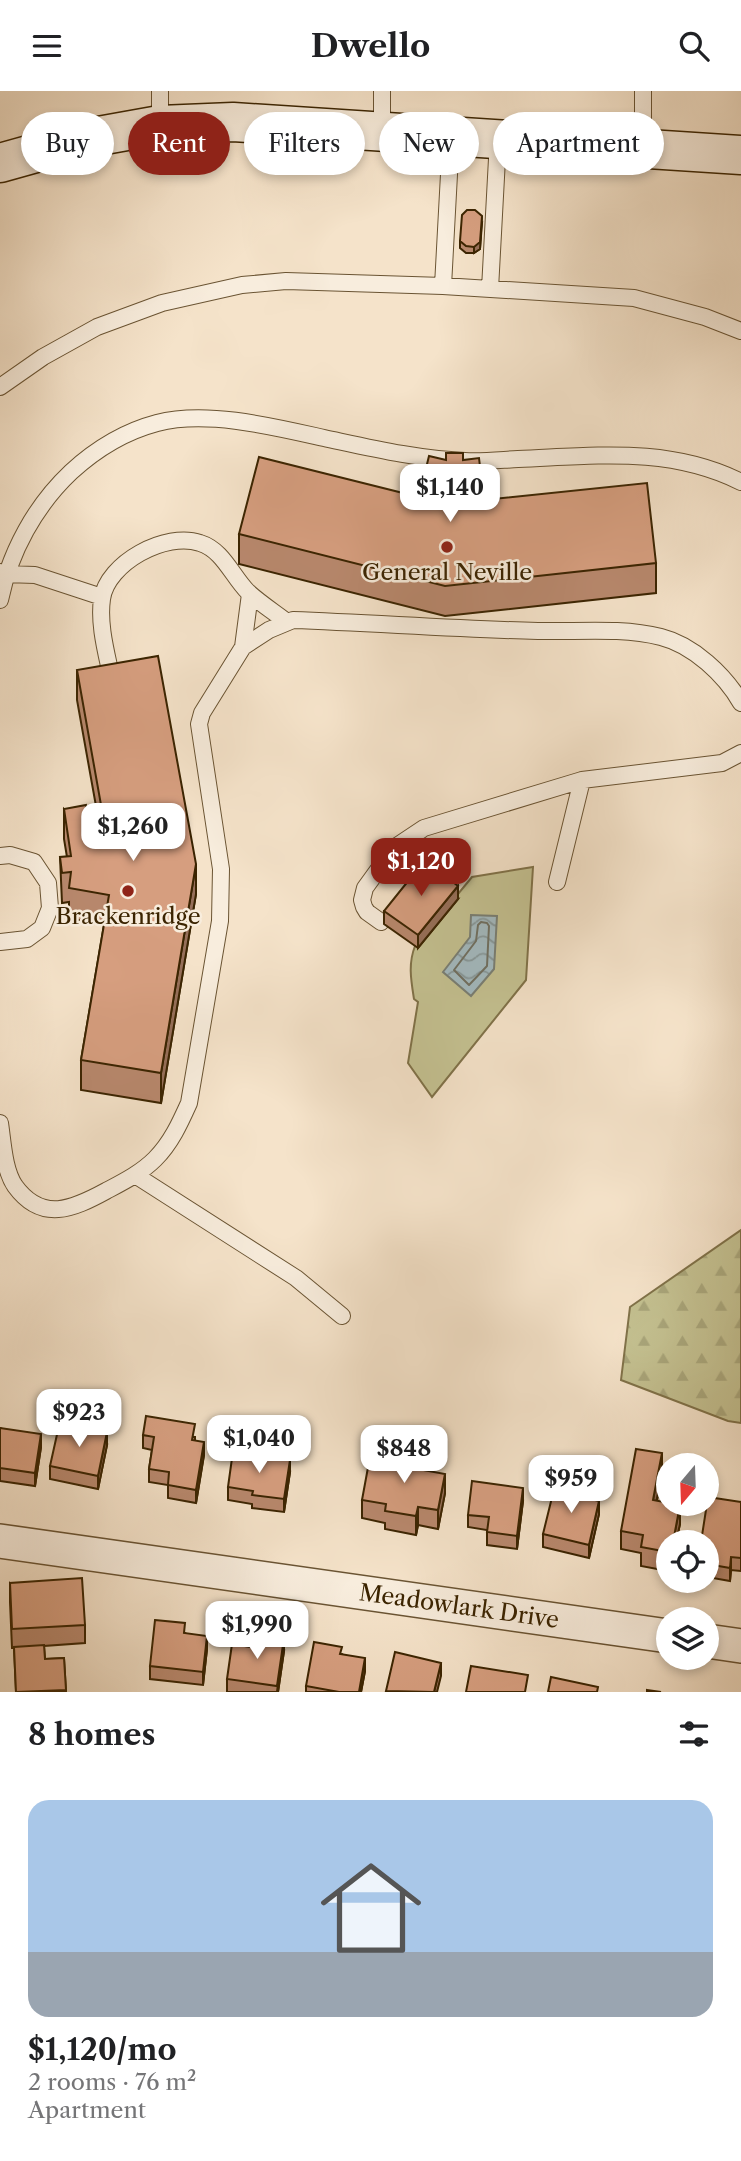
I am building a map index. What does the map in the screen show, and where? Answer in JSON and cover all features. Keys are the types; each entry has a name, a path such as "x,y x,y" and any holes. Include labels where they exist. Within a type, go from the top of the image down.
{"main road":[{"path":"0,163 93,137 160,108 233,122 379,132"},
{"path":"664,150 741,155"}],"street":[{"name":"Meadowlark Drive","path":"0,1541 656,1634"},
{"path":"719,1643 741,1646"}],"lane":[{"path":"382,91 382,112"},
{"path":"643,91 643,112"},
{"path":"443,286 449,175"},
{"path":"490,289 496,175"},
{"path":"0,387 43,357 97,327 162,303 229,288 286,281 443,286 634,298 705,317 741,331"},
{"path":"0,600 3,573 31,521 58,484 92,453 126,434 159,422 208,418 265,425 376,450 469,462 646,455 687,463 741,482"},
{"path":"114,689 102,629 102,597 114,576 131,559 152,546 175,540 201,543 223,558 235,578 250,594 287,622"},
{"path":"3,573 35,575 102,597"},
{"path":"0,1123 13,1183 24,1197 40,1207 57,1210 75,1208 135,1175 156,1158 177,1131 188,1103 220,921 221,869 199,724 202,713 243,647 250,594"},
{"path":"243,647 293,619 538,631 618,631 662,637 702,658 733,690 741,703"},
{"path":"381,922 364,907 363,894 394,848 424,828 582,780 722,763 741,753"},
{"path":"557,882 582,780"},
{"path":"0,856 10,855 34,862 48,883 50,908 42,928 27,939 0,942"},
{"path":"135,1175 296,1278 342,1316"}],"green space":[{"path":"533,867 526,980 432,1097 408,1063 418,1002 414,999 411,972 415,946 472,877"},
{"path":"741,1230 741,1423 728,1421 621,1380 630,1307"}],"water":[{"path":"471,915 497,916 494,969 471,996 443,972 470,937"}],"building":[{"path":"467,210 475,210 482,216 480,242 474,247 466,246 460,241 462,215"},
{"name":"General Neville","path":"446,453 463,453 463,460 479,458 484,500 647,483 656,563 445,586 239,534 259,457 419,497 429,456 446,460"},
{"name":"Brackenridge","path":"158,656 196,864 161,1073 81,1060 109,895 69,888 71,872 62,873 60,857 71,856 64,809 86,805 92,836 106,833 77,670"},
{"path":"425,860 458,886 418,935 384,911"},
{"path":"146,1416 195,1424 192,1440 204,1442 196,1490 168,1485 169,1472 149,1469 154,1437 143,1435"},
{"path":"60,1421 107,1432 98,1476 50,1466"},
{"path":"0,1428 41,1434 35,1473 0,1468"},
{"path":"636,1449 662,1453 656,1453 653,1500 656,1501 656,1516 678,1516 675,1530 656,1530 656,1550 641,1547 643,1535 621,1531"},
{"path":"233,1451 290,1460 284,1499 252,1495 253,1491 228,1487"},
{"path":"398,1451 426,1457 423,1470 445,1474 438,1510 418,1507 416,1516 385,1511 386,1504 362,1500 369,1462 395,1466"},
{"path":"472,1481 523,1488 517,1536 487,1532 489,1517 468,1515"},
{"path":"556,1481 574,1486 572,1494 599,1501 589,1545 543,1534"},
{"path":"719,1499 741,1502 741,1558 731,1557 730,1568 719,1566 719,1530 703,1530 705,1516 719,1516"},
{"path":"82,1578 85,1625 12,1629 10,1583"},
{"path":"155,1620 185,1623 184,1633 207,1636 203,1672 150,1666"},
{"path":"253,1633 284,1638 277,1686 227,1679 232,1644 251,1647"},
{"path":"314,1642 342,1647 340,1654 365,1658 359,1692 339,1692 306,1686"},
{"path":"44,1645 45,1659 64,1658 66,1690 16,1692 14,1647"},
{"path":"395,1652 441,1663 434,1692 386,1691"},
{"path":"471,1666 528,1675 525,1692 466,1692"},
{"path":"551,1677 598,1687 597,1692 548,1692"}],"place":[{"name":"General Neville","path":"447,547"},
{"name":"Brackenridge","path":"128,891"}]}
